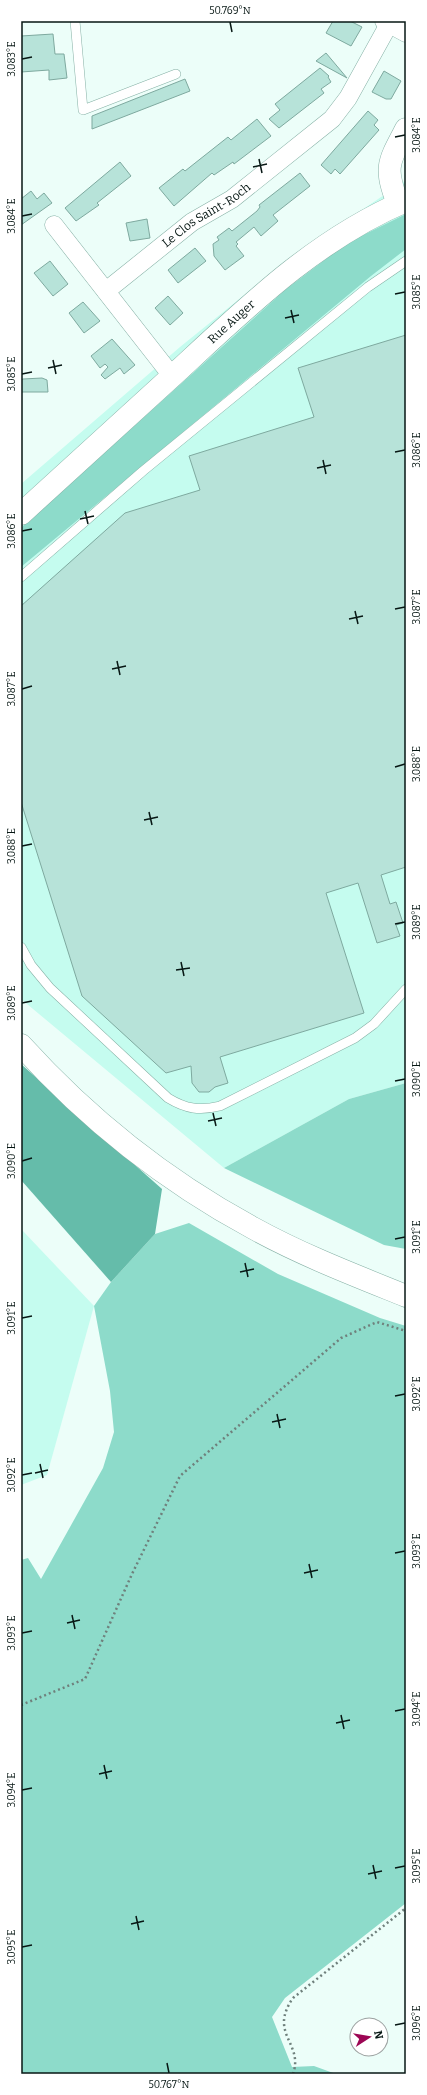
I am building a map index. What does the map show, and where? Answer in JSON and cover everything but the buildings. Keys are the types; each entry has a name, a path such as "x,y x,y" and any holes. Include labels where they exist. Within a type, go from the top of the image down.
{"street":[{"path":"387,22 406,33"},
{"name":"Le Clos Saint-Roch","path":"106,291 192,222 232,199 332,119 348,98 387,22"},
{"name":"Rue Auger","path":"21,514 246,308 304,260 364,221 402,202 390,179 388,167 392,154 406,129"},
{"path":"54,225 172,376"},
{"path":"21,1045 55,1080 109,1130 196,1194 266,1235 334,1267 406,1296"},
{"path":"379,1284 406,1291"}],"lane":[{"path":"75,21 83,110 176,74"},
{"path":"21,577 161,456 368,287 406,260"},
{"path":"21,947 31,965 50,988 162,1093 179,1105 198,1109 220,1106 355,1038 374,1024 406,989"}],"path":[{"path":"21,1705 85,1679 138,1560 180,1476 341,1338 377,1322 406,1331"},
{"path":"293,2074 296,2066 295,2055 283,2021 285,2010 293,1998 406,1908"}],"shaded area":[{"path":"406,180 406,1083 349,1099 224,1168 21,999 21,484 180,347 284,263"},
{"path":"406,214 406,249 371,276 21,567 21,528 285,290 347,243"},
{"path":"21,1064 162,1189 155,1234 111,1282 21,1180"},
{"path":"406,1083 406,1249 384,1245 224,1168 349,1099"},
{"path":"189,1223 278,1274 380,1318 406,1326 406,1903 285,1998 272,2017 292,2067 314,2066 336,2074 21,2074 21,1560 28,1558 41,1579 103,1468 114,1432 110,1391 94,1306 111,1282 155,1234"},
{"path":"21,1229 94,1306 47,1475 21,1485"}]}
